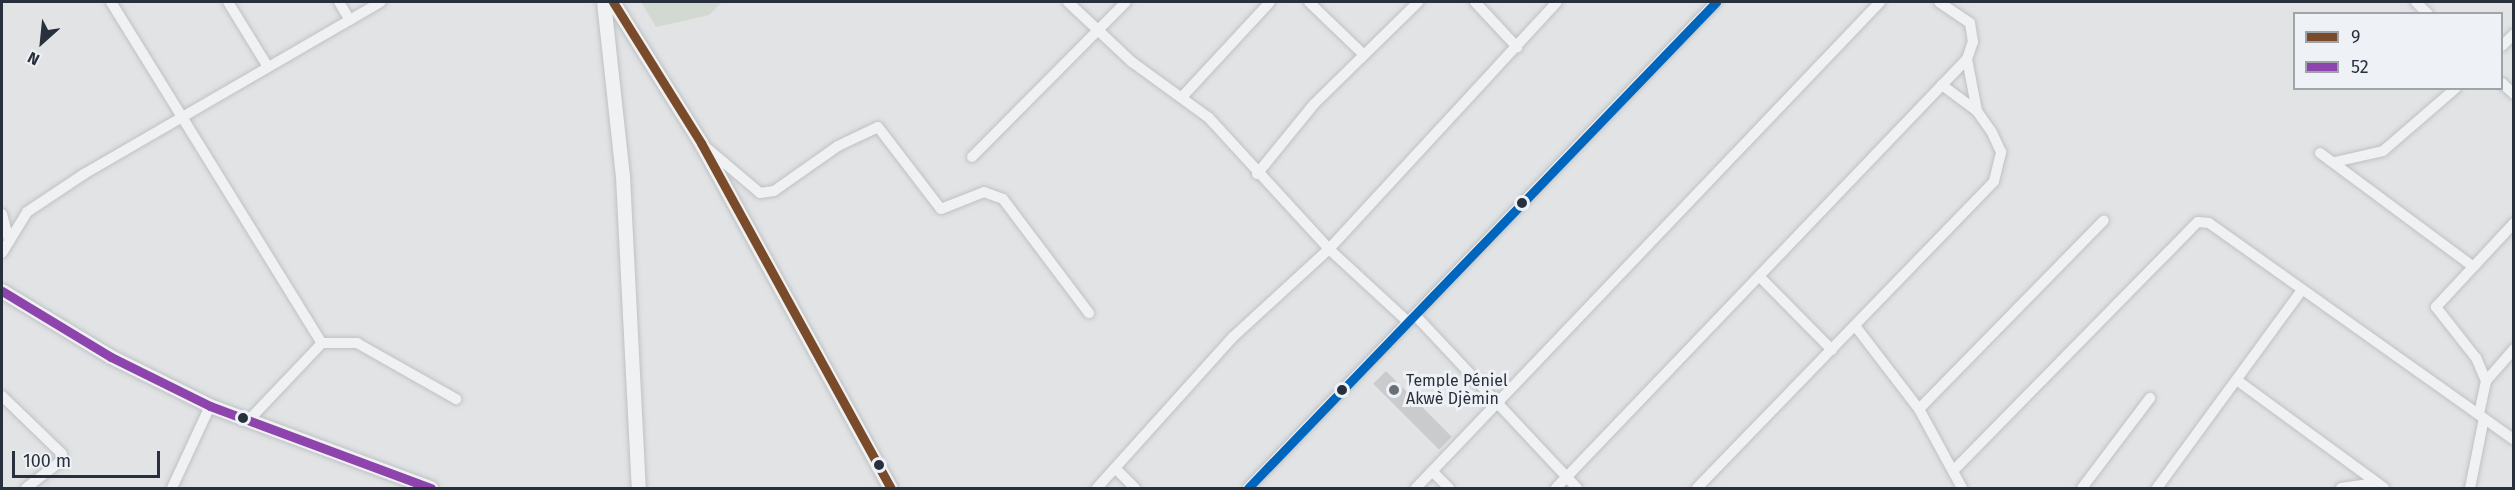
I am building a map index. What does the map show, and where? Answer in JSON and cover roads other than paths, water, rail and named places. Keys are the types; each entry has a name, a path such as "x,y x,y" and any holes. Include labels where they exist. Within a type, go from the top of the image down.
{"street":[{"path":"111,2 322,343"},
{"path":"228,2 268,67"},
{"path":"339,2 350,20"},
{"path":"2,253 27,212 182,117 381,2"},
{"path":"604,2 623,177 639,489"},
{"path":"613,2 701,143 891,489"},
{"path":"1068,2 1209,118 1257,174 1329,249 1411,318 1577,489"},
{"path":"972,157 1046,78 1100,30 1126,2"},
{"path":"1182,97 1270,2"},
{"path":"1309,2 1363,54"},
{"path":"1257,174 1363,54 1418,2"},
{"path":"1475,2 1517,47"},
{"path":"1098,489 1233,337 1329,249 1557,2"},
{"path":"1248,489 1716,2"},
{"path":"1416,489 1880,2"},
{"path":"1556,489 1761,278 1967,59 1973,42 1970,23 1939,2"},
{"path":"2503,45 2514,34"},
{"path":"1697,489 1856,327 1994,181 2001,152 1977,111 1967,59"},
{"path":"1942,85 1977,111"},
{"path":"2335,162 2383,151 2454,90"},
{"path":"701,143 760,193 774,191 838,146 878,127 941,209 984,192 1003,199 1089,314"},
{"path":"2320,153 2471,265"},
{"path":"2,214 9,241"},
{"path":"1920,409 2104,220"},
{"path":"1953,471 2190,225 2210,223 2301,291 2514,440"},
{"path":"2470,489 2486,381 2476,358 2436,307 2471,265 2514,223"},
{"path":"1761,278 1832,350"},
{"path":"2,291 111,357 210,406 431,489"},
{"path":"2157,489 2238,381 2301,291"},
{"path":"1856,327 1920,409 1962,489"},
{"path":"248,422 322,343 357,343 456,399"},
{"path":"2486,381 2514,349"},
{"path":"2238,381 2380,486"},
{"path":"2,396 62,456 26,489"},
{"path":"2082,489 2151,398"},
{"path":"172,489 210,406"},
{"path":"1116,469 1135,489"},
{"path":"1432,471 1449,489"},
{"path":"2341,489 2380,486"}],"place":[{"name":"Temple Péniel Akwè Djèmin","path":"1394,390"}]}
